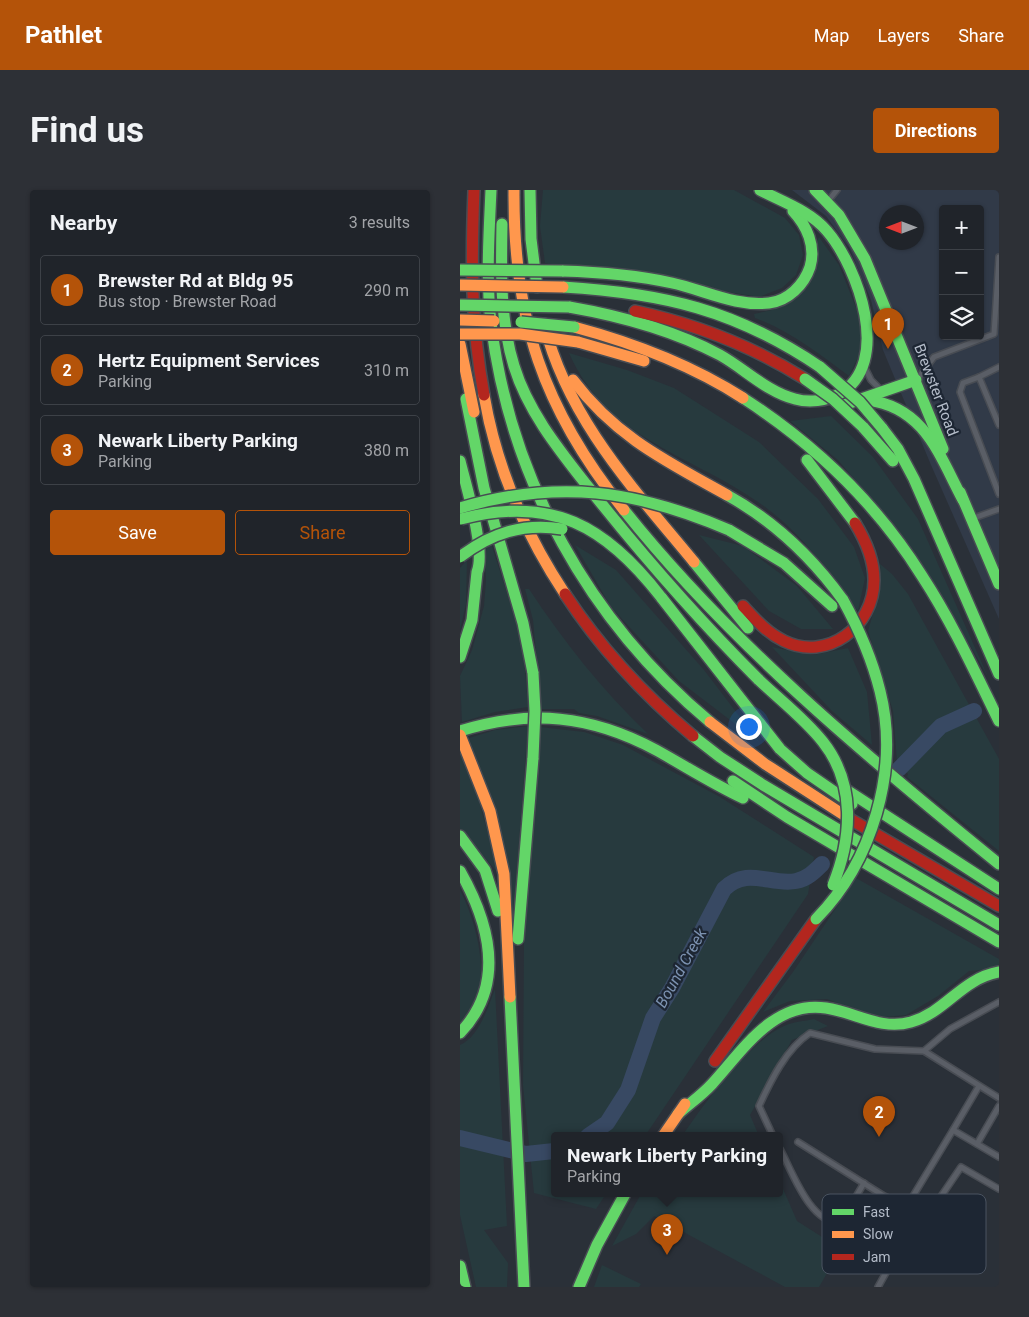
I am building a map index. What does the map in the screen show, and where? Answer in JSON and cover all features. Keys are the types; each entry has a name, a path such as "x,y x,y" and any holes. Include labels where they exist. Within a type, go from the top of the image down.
{"main road":[{"path":"474,190 471,262 472,316 478,368 487,415 501,464 519,512 542,558 576,615 637,686 667,716 708,748 753,779 999,925"},
{"path":"491,190 489,296 492,338 503,392 520,448 545,512 572,564 602,610 658,676 695,711 734,742 818,798 999,905"},
{"path":"504,190 501,270 504,316 512,359 528,400 564,455 642,555 759,680 821,740 837,765 845,786 849,817 847,840 840,869 821,904 816,919"},
{"path":"514,190 516,265 524,319 544,380 570,434 604,484 658,550 729,625 804,697 880,765 999,864"},
{"path":"532,190 530,222 538,296 552,358 566,389 624,477 804,697"},
{"path":"569,307 602,314 684,339 731,362 781,394 800,401 820,400 840,393 857,380 864,368 870,346 860,299 841,252 828,232 816,221 760,190"},
{"name":"Brewster Road","path":"815,190 828,201 852,232 864,256 999,584"},
{"path":"460,270 562,271 632,276 671,282 750,303 775,302 792,293 801,284 810,266 812,249 808,231 802,221 774,197"},
{"path":"460,285 563,286 645,293 710,309 772,336 820,367 860,402 882,428 906,463 939,534 999,674"},
{"path":"538,296 563,363 580,392 596,411 626,437 766,520 812,560 843,600 866,643 882,695 888,750 885,783 879,808 851,872 828,908 816,919 666,1132"},
{"path":"460,305 569,307 635,311 698,327 753,349 805,379 833,399 863,427 904,475 939,534"},
{"path":"460,320 515,321 641,335 677,346 716,366 786,409"},
{"path":"574,327 641,346 703,374 762,410 825,461 878,516 916,566 945,614 999,721"},
{"path":"460,334 520,334 578,342 632,357 695,383 753,418 807,460 872,527"},
{"path":"460,346 483,450 496,490 519,540"},
{"path":"460,346 463,387 481,476 524,623 533,673 535,711 533,758 510,1009"},
{"path":"830,410 916,380"},
{"path":"853,402 876,400 889,402 913,417 925,431 963,500"},
{"path":"582,416 760,625 784,641 802,647 814,648 840,641 859,627 871,605 874,577 871,556 861,535 807,460"},
{"path":"460,460 478,540 480,565 477,572 472,620 460,657"},
{"path":"460,508 518,494 548,491 582,491 658,505 700,518 729,530 784,562 832,606 858,642 882,695"},
{"path":"460,520 486,513 511,511 546,514 570,521 601,536 615,546 661,597 780,749 802,769 999,905"},
{"path":"460,515 468,532 477,572"},
{"path":"460,557 484,540 500,533 527,526 554,527 578,534 602,548 631,569 661,597"},
{"path":"883,541 940,625 999,733"},
{"path":"726,678 774,733 812,767 999,889"},
{"path":"460,731 494,721 524,717 556,717 592,723 641,742 738,796 787,817"},
{"path":"460,735 490,811 503,863 524,1287"},
{"path":"721,773 787,817 999,942"},
{"path":"460,836 478,857 489,876 496,897 501,942 508,952"},
{"path":"460,871 473,895 480,914 488,968 487,986 482,1005 470,1024 460,1033"},
{"path":"678,1114 710,1086 747,1042 768,1024 786,1013 800,1008 819,1006 881,1025 904,1024 928,1015 972,979 999,972"},
{"path":"579,1287 612,1214 623,1197"},
{"path":"460,1266 465,1287"}],"lane":[{"path":"828,201 838,190"},
{"path":"916,380 934,357 994,334 999,257"},
{"path":"864,368 871,380 883,391"},
{"path":"999,368 963,383 960,392 999,494"},
{"path":"979,376 999,424"},
{"path":"971,519 999,509"},
{"path":"771,1132 760,1106 768,1087 796,1042 810,1034 875,1049 902,1052 924,1050 950,1029 999,1002"},
{"path":"924,1050 999,1098"},
{"path":"914,1194 979,1086"},
{"path":"977,1144 999,1106"},
{"path":"953,1130 999,1157"},
{"path":"798,1142 881,1194"},
{"path":"783,1155 814,1212 822,1217"},
{"path":"943,1194 961,1167 999,1189"},
{"path":"858,1194 864,1183"},
{"path":"878,1287 885,1274"}],"shaded area":[{"path":"792,190 999,190 999,619 883,350 871,300 850,249 826,216"}],"green space":[{"path":"543,190 734,190 785,218 799,235 803,255 796,275 782,288 759,297 545,263 540,226"},
{"path":"819,237 839,265 859,315 863,347 849,376 816,351 781,329 755,318 754,314 780,308"},
{"path":"569,353 627,370 674,388 759,442 818,499 854,547 865,578 858,611 819,560 786,524 747,494 660,447 633,429 608,409 586,384"},
{"path":"831,416 873,457 918,519 988,677 952,614 891,523 838,460 790,421"},
{"path":"699,535 743,546 797,586 833,629 801,629 769,611"},
{"path":"491,543 523,643 528,707 495,712 462,722 460,676 472,650 484,606 486,580 484,548"},
{"path":"575,545 616,570 704,670 759,742 679,681 611,607"},
{"path":"467,560 466,604 460,630 460,568"},
{"path":"880,564 892,574 908,594 999,759 999,851 907,777 908,774 897,762 893,711 868,631 881,586"},
{"path":"525,589 529,589 570,647 599,683 648,734 597,716 579,713 574,709 541,709 533,620"},
{"path":"772,647 813,655 848,648 867,692 872,745 832,711"},
{"path":"528,726 513,919 469,738 495,730"},
{"path":"540,727 584,732 623,745 720,797 814,857 808,894 648,1132 551,1132 551,1197 604,1197 596,1209 534,1193 523,1085 524,942"},
{"path":"460,751 476,790 499,874 460,829"},
{"path":"856,878 999,959 999,968 969,971 938,996 906,1015 875,1018 827,999 790,1001 763,1012 793,972"},
{"path":"460,890 470,913 478,940 481,968 477,997 460,1023"},
{"path":"495,989 507,1226 484,1230 508,1263 507,1287 476,1287 460,1215 460,1045 467,1041 478,1029"},
{"path":"814,1019 828,1026 792,1040 750,1115 757,1132 685,1132 728,1075 756,1045 784,1026"},
{"path":"783,1189 797,1221 822,1237 822,1274 827,1274 819,1287 785,1287 654,1216 636,1234 612,1246 639,1197 783,1197"},
{"path":"602,1265 641,1284 639,1287 594,1287"}],"waterway":[{"name":"Bound Creek","path":"899,769 941,726 974,711"},
{"name":"Bound Creek","path":"594,1132 607,1123 628,1090 653,1018 672,988 724,889 741,879 759,878 787,882 804,879 822,864"},
{"name":"Bound Creek","path":"460,1138 526,1154 551,1151"}],"traffic: fast":[{"path":"491,190 488,273 491,323 501,381 516,437 537,491 562,543 593,593 627,639 667,682 710,722"},
{"path":"530,190 531,239 537,287"},
{"path":"569,307 646,325 684,338 720,355 766,386 785,396 806,401 817,401 839,394 855,380 864,361 867,339 865,315 859,290 850,267 827,231 813,218 760,190"},
{"path":"815,190 839,215 865,259 943,449"},
{"path":"562,271 617,274 658,280 744,303 776,302 789,295 799,286 807,274 812,259 809,237 793,211"},
{"path":"502,224 504,314 509,349 520,383 536,415 567,460 629,538 692,610 759,680"},
{"path":"460,270 562,271"},
{"path":"563,287 634,294 698,308 758,331 789,347 820,367"},
{"path":"460,305 569,307"},
{"path":"521,322 574,327"},
{"path":"820,367 860,402 882,428"},
{"path":"805,379 833,399 863,427"},
{"path":"844,405 916,380"},
{"path":"743,398 795,435 819,456 842,477 885,524 922,576 943,611 999,721"},
{"path":"466,399 484,488 523,623 533,673"},
{"path":"867,400 887,404 903,412 917,423 937,450 963,500"},
{"path":"863,427 893,461"},
{"path":"882,428 898,449 914,479 999,674"},
{"path":"807,460 855,523"},
{"path":"460,461 474,518 479,549 472,620 460,657"},
{"path":"960,492 999,584"},
{"path":"460,508 496,499 530,494 596,493 662,506 695,516 729,530"},
{"path":"727,495 760,516 791,541 805,554 843,600"},
{"path":"624,510 708,606 754,652 850,740 999,864"},
{"path":"461,519 493,513 523,511 550,514 574,522 598,535 619,551 661,597"},
{"path":"460,557 484,542 508,532 534,527 562,529"},
{"path":"729,530 784,563 832,606"},
{"path":"694,562 748,628"},
{"path":"661,597 780,749 807,773 852,804"},
{"path":"816,919 836,896 866,843 877,813 883,783 886,752 885,721 877,679 864,644 843,600"},
{"path":"533,673 535,711 533,758"},
{"path":"759,680 823,742 834,758 841,775 846,793 847,830 844,849 833,885"},
{"path":"460,731 486,724 536,718 584,723 632,738 743,798"},
{"path":"693,736 720,757 763,785 999,925"},
{"path":"518,939 533,758"},
{"path":"733,781 787,817 999,942"},
{"path":"845,789 999,889"},
{"path":"460,836 485,870 498,911"},
{"path":"460,871 479,912 488,954 488,975 484,995 474,1014 460,1033"},
{"path":"678,1114 708,1088 761,1030 791,1012 807,1008 826,1008 879,1023 900,1024 911,1022 934,1011 974,981 999,972"},
{"path":"510,997 524,1287"},
{"path":"579,1287 597,1245 623,1197"},
{"path":"460,1266 465,1287"}],"traffic: slow":[{"path":"514,190 515,237 519,280 527,321 538,360 553,398 572,436 596,473 624,510"},
{"path":"460,285 563,287"},
{"path":"460,320 494,321"},
{"path":"544,324 555,358 569,391 586,422 626,479 694,562"},
{"path":"574,327 618,340 661,356 703,375 743,398"},
{"path":"460,334 520,334 578,342"},
{"path":"578,342 644,361"},
{"path":"460,344 474,412"},
{"path":"573,380 589,400 607,417 643,446 727,495"},
{"path":"484,395 496,448 514,499 525,524 565,594"},
{"path":"710,722 765,764 850,819"},
{"path":"460,735 490,811 504,874 510,997"},
{"path":"666,1132 685,1104"}],"traffic: jam":[{"path":"474,190 472,242 474,318 484,395"},
{"path":"635,311 680,322 744,346 805,379"},
{"path":"743,606 772,634 784,641 800,646 816,647 831,643 845,636 857,625 866,612 872,597 874,580 869,550 855,523"},
{"path":"565,594 593,633 624,670 657,704 693,736"},
{"path":"850,819 999,906"},
{"path":"715,1061 816,919"}],"place":[{"name":"Brewster Rd at Bldg 95","path":"888,349"},
{"name":"Hertz Equipment Services","path":"879,1137"},
{"name":"Newark Liberty Parking","path":"667,1255"}]}
